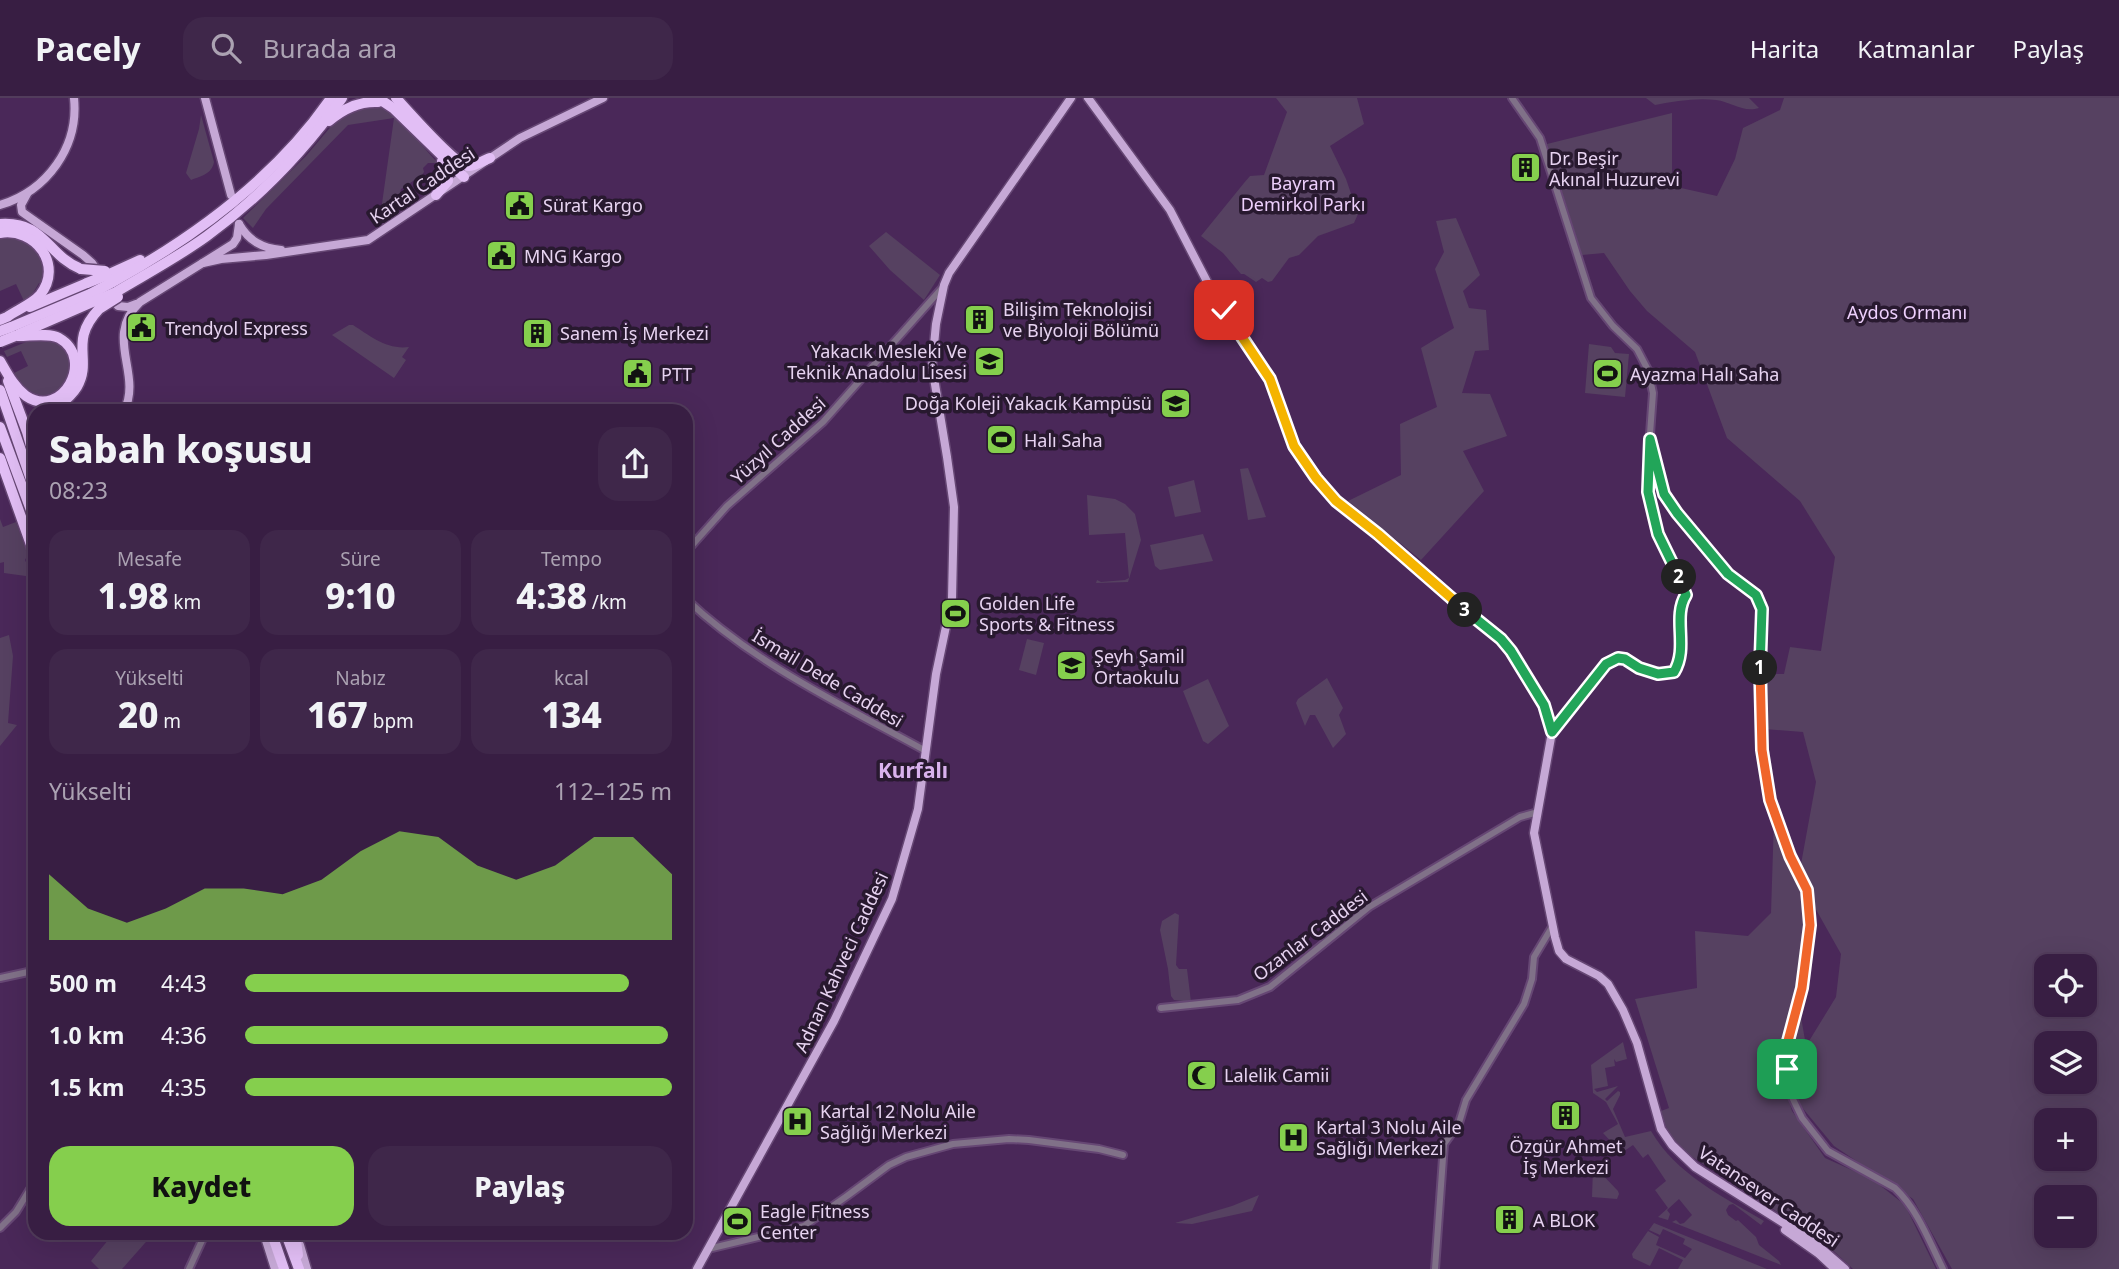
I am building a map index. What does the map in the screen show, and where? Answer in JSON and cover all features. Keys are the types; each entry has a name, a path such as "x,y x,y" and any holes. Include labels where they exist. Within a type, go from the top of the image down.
{"highway":[{"path":"273,165 324,98"},
{"path":"61,404 78,385 82,370 83,331 93,297 109,281 176,245 225,209 273,165 331,98"},
{"path":"0,224 19,225 34,230 64,259 109,281 177,256 246,205 282,170 342,98"},
{"path":"372,98 393,108 464,177"},
{"path":"396,98 444,149 463,165 469,166 490,158"},
{"path":"308,141 332,118 351,106 361,102 384,102"},
{"path":"436,151 448,176 445,187 436,195"},
{"path":"463,165 464,177"},
{"path":"0,342 8,325 93,297 118,267 161,249 225,209"},
{"path":"0,233 18,232 31,239 41,248 48,267 40,295 0,331"},
{"path":"0,362 16,386 36,400 59,397 70,386 75,365 74,357 66,345 52,336 8,325"},
{"path":"0,362 28,436"},
{"path":"0,390 28,471"},
{"path":"0,427 28,502"},
{"path":"0,458 2,473 11,489 28,538"},
{"path":"274,1240 284,1269"},
{"path":"288,1240 300,1269"},
{"path":"297,1240 300,1269"}],"main road":[{"path":"74,98 74,122 65,151 52,170 27,194 21,205 22,212 83,254 109,281 114,302 118,306 128,307 140,302 236,241 239,224 249,237 261,246 287,251"},
{"path":"202,98 231,195"},
{"name":"Kartal Caddesi","path":"203,263 220,258 266,255 368,240 520,138 603,98"},
{"name":"Adnan Kahveci Caddesi","path":"697,1269 828,1033 891,899 918,809 936,674 951,608 954,578 954,507 932,366 936,324 944,285 1072,98"},
{"name":"Vatansever Caddesi","path":"1088,98 1170,210 1215,296 1264,368 1294,446 1303,461 1336,501 1501,639 1544,705 1552,732 1534,833 1552,927 1562,955 1604,979 1623,1010 1637,1043 1661,1129 1681,1155 1701,1171 1815,1243 1845,1269"},
{"path":"0,205 27,194"},
{"path":"127,404 131,394 124,332 130,314 140,302"},
{"name":"Vatansever Caddesi","path":"1632,1033 1651,1115 1666,1146 1695,1172 1792,1235 1835,1269"},
{"path":"266,1240 275,1269"},
{"path":"298,1240 307,1269"}],"street":[{"path":"1513,98 1540,138 1591,298 1613,326 1632,342 1648,370 1653,393 1647,475 1650,501 1658,534 1686,595 1681,608 1680,663 1674,672 1658,674 1639,668 1625,659 1615,658 1606,664 1552,732"},
{"name":"Yüzyıl Caddesi","path":"693,543 727,506 823,422 944,285"},
{"path":"1650,439 1664,494 1728,574 1756,595 1762,609 1762,750 1770,800 1790,856 1807,890 1810,925 1802,988 1788,1041 1787,1069 1791,1095 1802,1118 1828,1151 1895,1188 1902,1195 1917,1217 1943,1269"},
{"name":"İsmail Dede Caddesi","path":"693,605 733,637 801,682 926,751"},
{"name":"Ozanlar Caddesi","path":"1161,1009 1238,1000 1270,987 1369,907 1520,817 1538,811"},
{"path":"1435,1269 1444,1144 1459,1123 1466,1100 1524,1004 1532,979 1534,957 1552,927"},
{"path":"0,978 28,972"},
{"path":"708,1249 804,1226 889,1165 906,1157 953,1144 1029,1140 1099,1149 1123,1155"},
{"path":"0,1228 16,1212 28,1192"},
{"path":"189,1269 202,1240"}],"green space":[{"name":"Bayram Demirkol Parkı","path":"1276,98 1357,98 1364,124 1330,146 1346,179 1358,214 1354,223 1318,236 1299,255 1289,258 1272,281 1268,282 1262,278 1256,282 1241,274 1223,253 1201,236 1250,176 1264,175 1287,112"},
{"path":"1646,98 1749,98 1759,108 1748,109 1708,99 1655,105"},
{"name":"Aydos Ormanı","path":"1784,98 2119,98 2119,1269 1952,1269 1913,1199 1834,1146 1800,1105 1788,1072 1800,1011 1806,1046 1836,997 1841,954 1814,906 1801,864 1816,782 1803,732 1764,729 1767,674 1784,674 1790,647 1821,651 1835,557 1800,501 1727,438 1695,352 1647,311 1604,253 1582,255 1547,144 1672,113 1672,186 1717,196 1735,159 1743,128 1780,110"},
{"path":"375,104 400,122 438,163 428,163 423,168 422,175 401,189 399,198 402,208 379,225 394,118 348,125 266,209 253,228 243,218 306,156 339,117 348,110"},
{"path":"201,115 214,162 208,172 191,180 186,173"},
{"path":"1456,218 1480,275 1463,291 1469,308 1486,310 1489,350 1475,351 1462,393 1490,394 1507,436 1463,451 1484,491 1421,560 1348,501 1401,475 1400,424 1437,407 1421,348 1454,328 1435,269 1444,252 1436,221"},
{"path":"886,232 940,275 924,300 890,270 869,246"},
{"path":"0,237 28,239 42,259 42,284 39,283 24,301 16,284 0,291"},
{"path":"349,325 386,344 409,347 402,357 406,360 394,378 332,335"},
{"path":"41,339 59,345 68,356 70,370 65,383 56,392 43,396 29,390 14,373 28,366 21,351 7,357 4,351"},
{"name":"Ayazma Halı Saha","path":"1589,344 1611,347 1615,353 1629,354 1625,397 1585,393"},
{"path":"1248,468 1266,517 1248,520 1240,469"},
{"path":"1194,480 1201,512 1175,517 1168,487"},
{"path":"1087,495 1115,499 1135,514 1141,540 1128,582 1096,583 1097,580 1101,582 1129,578 1125,533 1089,535"},
{"path":"0,519 3,527 16,522 28,554 25,560 28,576 4,573 4,562 0,563"},
{"path":"1203,534 1213,561 1160,570 1155,566 1150,545"},
{"path":"9,635 13,656 8,723 17,725 0,746 0,638"},
{"path":"1027,639 1044,643 1036,675 1019,670"},
{"path":"1327,678 1343,708 1339,715 1346,734 1333,748 1315,715 1310,715 1305,726 1296,703"},
{"path":"1208,679 1229,726 1208,744 1203,741 1183,691"},
{"path":"1774,819 1806,909 1799,982 1781,1072 1792,1111 1825,1158 1872,1179 1905,1205 1936,1269 1853,1269 1825,1243 1683,1151 1668,1133 1661,1111 1669,1108 1635,999 1697,988 1695,931 1748,936 1771,913"},
{"path":"1175,913 1179,915 1176,965 1179,969 1187,969 1191,1002 1174,1000 1171,996 1160,930 1162,921"},
{"path":"1623,1042 1627,1059 1616,1062 1614,1059 1615,1066 1605,1068 1608,1086 1594,1089 1597,1092 1618,1086 1605,1099 1607,1101 1620,1092 1613,1109 1625,1137 1651,1131 1673,1160 1687,1172 1716,1193 1764,1221 1761,1225 1733,1204 1726,1210 1728,1215 1738,1220 1756,1237 1759,1245 1781,1265 1672,1222 1676,1220 1680,1224 1684,1223 1692,1215 1679,1199 1667,1210 1670,1214 1668,1220 1658,1217 1668,1208 1655,1190 1666,1181 1648,1154 1643,1158 1633,1145 1617,1156 1615,1146 1603,1133 1618,1124 1606,1102 1593,1093 1591,1065"},
{"path":"1593,1168 1618,1191 1617,1199 1592,1197"},
{"path":"1259,1195 1252,1211 1192,1224 1175,1223 1232,1206"},
{"path":"1654,1223 1767,1269 1678,1269 1683,1260 1659,1248 1650,1266 1633,1258 1632,1254 1648,1231 1659,1237 1656,1245 1685,1258 1692,1249 1683,1244 1685,1239 1663,1229 1660,1235 1649,1230"},
{"path":"108,1240 148,1240 122,1269 99,1269 91,1261"}],"place":[{"name":"Dr. Beşir Akınal Huzurevi","path":"1526,168"},
{"name":"Sürat Kargo","path":"520,205"},
{"name":"MNG Kargo","path":"501,256"},
{"name":"Bilişim Teknolojisi ve Biyoloji Bölümü","path":"980,319"},
{"name":"Trendyol Express","path":"142,328"},
{"name":"Sanem İş Merkezi","path":"537,333"},
{"name":"Yakacık Mesleki Ve Teknik Anadolu Lisesi","path":"990,361"},
{"name":"PTT","path":"638,374"},
{"name":"Ayazma Halı Saha","path":"1607,374"},
{"name":"Doğa Koleji Yakacık Kampüsü","path":"1175,403"},
{"name":"Halı Saha","path":"1001,440"},
{"name":"Golden Life Sports & Fitness","path":"956,613"},
{"name":"Şeyh Şamil Ortaokulu","path":"1071,666"},
{"name":"Lalelik Camii","path":"1201,1075"},
{"name":"Özgür Ahmet İş Merkezi","path":"1566,1115"},
{"name":"Kartal 12 Nolu Aile Sağlığı Merkezi","path":"797,1121"},
{"name":"Kartal 3 Nolu Aile Sağlığı Merkezi","path":"1293,1137"},
{"name":"A BLOK","path":"1510,1220"},
{"name":"Eagle Fitness Center","path":"737,1221"}],"district":[{"name":"Kurfalı","path":"913,770"}],"route":[{"path":"1224,310 1270,379 1294,446 1303,461 1336,501 1501,639 1544,705 1552,732 1606,664 1615,658 1625,659 1639,668 1658,674 1674,672 1680,663 1681,608 1686,595 1658,534 1652,510 1647,475 1650,439 1664,494 1728,574 1756,595 1762,609 1762,750 1770,800 1790,856 1807,890 1810,925 1802,988 1788,1041 1787,1069"}]}
